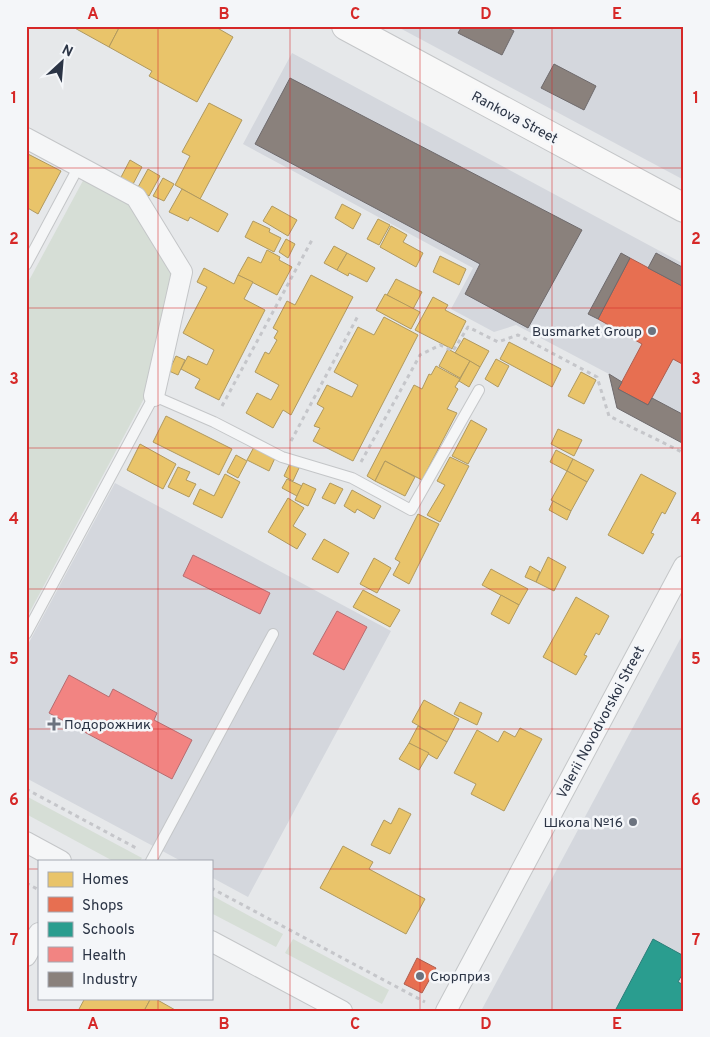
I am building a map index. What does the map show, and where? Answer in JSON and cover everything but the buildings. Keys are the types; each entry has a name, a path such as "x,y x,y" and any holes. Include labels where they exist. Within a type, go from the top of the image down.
{"street":[{"name":"Rankova Street","path":"346,26 684,208"},
{"path":"26,138 136,197 182,272 154,396"},
{"name":"Valerii Novodvorskoi Street","path":"439,1008 684,566"},
{"path":"26,842 59,860"},
{"path":"26,956 38,935"},
{"path":"212,942 342,1011"}],"lane":[{"path":"26,265 79,166"},
{"path":"26,633 154,396 214,422 282,457 352,478 411,510 479,390"},
{"path":"152,859 273,634"}],"path":[{"path":"214,422 313,238"},
{"path":"282,457 359,314"},
{"path":"352,478 420,355 440,345 454,352 468,327 498,342 518,335 597,377 609,416 684,453"},
{"path":"26,789 152,859"},
{"path":"26,883 38,889"},
{"path":"212,889 439,1008"}],"shaded area":[{"path":"396,26 684,26 684,180"},
{"path":"292,53 684,264 684,444 609,374 516,325 494,332 451,309 473,268 243,144"},
{"path":"85,177 131,201 175,274 147,393 26,619 26,286"},
{"path":"115,483 391,631 248,897 212,878 212,860 179,860 26,778 26,648"},
{"name":"Школа №16","path":"684,632 684,1011 481,1011"},
{"path":"26,796 142,858 141,860 111,860 26,814"},
{"path":"212,896 283,934 276,947 212,914"},
{"path":"293,939 389,990 382,1004 285,953"}],"place":[{"name":"Busmarket Group","path":"652,331"},
{"name":"Подорожник","path":"54,724"},
{"name":"Школа №16","path":"633,822"},
{"name":"Сюрприз","path":"420,976"}]}
